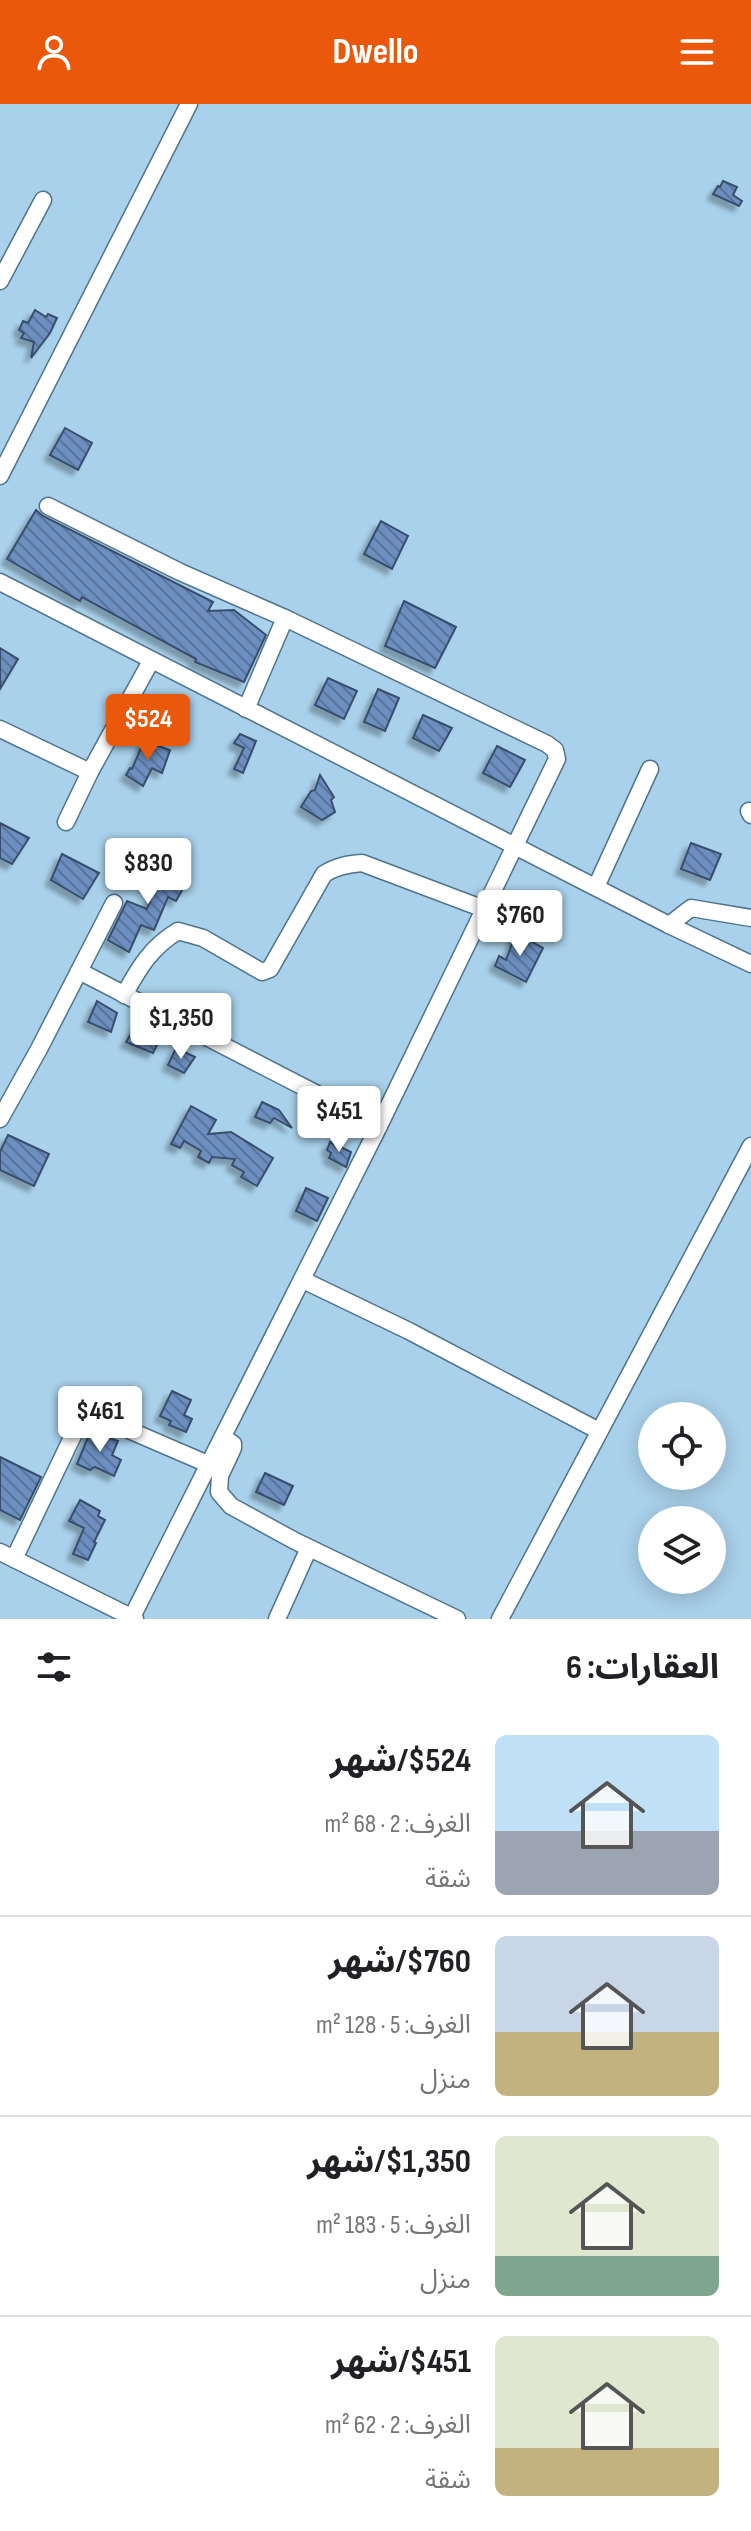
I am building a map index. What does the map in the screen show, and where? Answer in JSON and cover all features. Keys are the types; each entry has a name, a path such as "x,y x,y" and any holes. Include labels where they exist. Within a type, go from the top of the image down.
{"street":[{"path":"0,476 189,104"},
{"path":"0,281 43,200"},
{"path":"48,506 180,572 285,618 547,744 555,750 557,759 303,1280 224,1438 133,1618 7,1555 79,1423 88,1415 210,1465"},
{"path":"0,582 669,925 751,964"},
{"path":"246,709 285,618"},
{"path":"66,822 151,661"},
{"path":"0,729 90,772"},
{"path":"596,887 650,769"},
{"path":"124,995 153,948 178,931 203,938 262,972 270,969 324,874 347,864 362,863 484,909"},
{"path":"0,1119 114,903"},
{"path":"669,925 691,908 751,918"},
{"path":"79,971 379,1126"},
{"path":"500,1619 751,1146"},
{"path":"303,1280 409,1331 599,1431"},
{"path":"224,1438 233,1444 220,1476 219,1492 225,1501 309,1548 457,1619"},
{"path":"277,1619 309,1548"}],"building":[{"path":"723,181 737,187 733,195 742,201 739,206 713,194"},
{"path":"35,310 46,317 48,314 57,318 31,358 34,342 21,338 24,333 19,330 23,321 28,323"},
{"path":"65,428 92,443 78,470 50,455"},
{"path":"36,510 213,602 208,611 234,610 266,635 244,682 195,662 196,659 82,597 80,601 7,559"},
{"path":"381,521 408,536 392,569 364,554"},
{"path":"404,601 456,627 435,668 385,646"},
{"path":"0,648 18,659 0,689"},
{"path":"328,678 357,691 344,719 315,705"},
{"path":"378,689 399,698 385,731 364,722"},
{"path":"423,715 452,728 439,751 413,738"},
{"path":"240,734 256,741 243,773 234,769 244,748 234,743"},
{"path":"144,741 170,750 162,773 152,768 143,786 126,775 132,769"},
{"path":"497,746 525,760 510,787 483,773"},
{"path":"320,775 334,797 331,800 335,812 322,820 301,807 311,791 315,790"},
{"path":"0,823 29,838 12,864 0,858"},
{"path":"691,843 721,854 710,880 681,869"},
{"path":"62,854 99,873 83,899 51,880"},
{"path":"158,862 190,876 176,901 168,897 154,930 141,925 129,952 108,940 127,901 147,909 154,890 146,886"},
{"path":"516,933 543,948 526,982 495,966 499,956 506,960"},
{"path":"97,1001 117,1013 111,1032 88,1022"},
{"path":"138,1023 163,1033 153,1053 126,1042"},
{"path":"176,1048 195,1057 184,1073 168,1065"},
{"path":"262,1102 279,1110 292,1128 274,1118 270,1123 255,1117"},
{"path":"191,1106 216,1120 208,1134 231,1132 273,1158 257,1186 241,1177 244,1172 232,1165 235,1159 212,1157 209,1163 198,1157 201,1151 184,1141 180,1148 171,1144"},
{"path":"8,1135 49,1154 34,1186 0,1170 0,1152"},
{"path":"330,1142 351,1152 346,1167 329,1158 331,1153 327,1150"},
{"path":"306,1188 328,1198 317,1221 296,1211"},
{"path":"172,1391 191,1400 184,1415 192,1419 186,1432 169,1425 171,1421 160,1416"},
{"path":"91,1430 118,1441 112,1455 121,1460 114,1476 95,1467 90,1470 77,1464"},
{"path":"0,1457 41,1477 20,1520 0,1510"},
{"path":"265,1473 293,1486 284,1505 256,1492"},
{"path":"80,1500 100,1511 98,1516 105,1520 88,1560 73,1554 84,1528 69,1521"}]}
